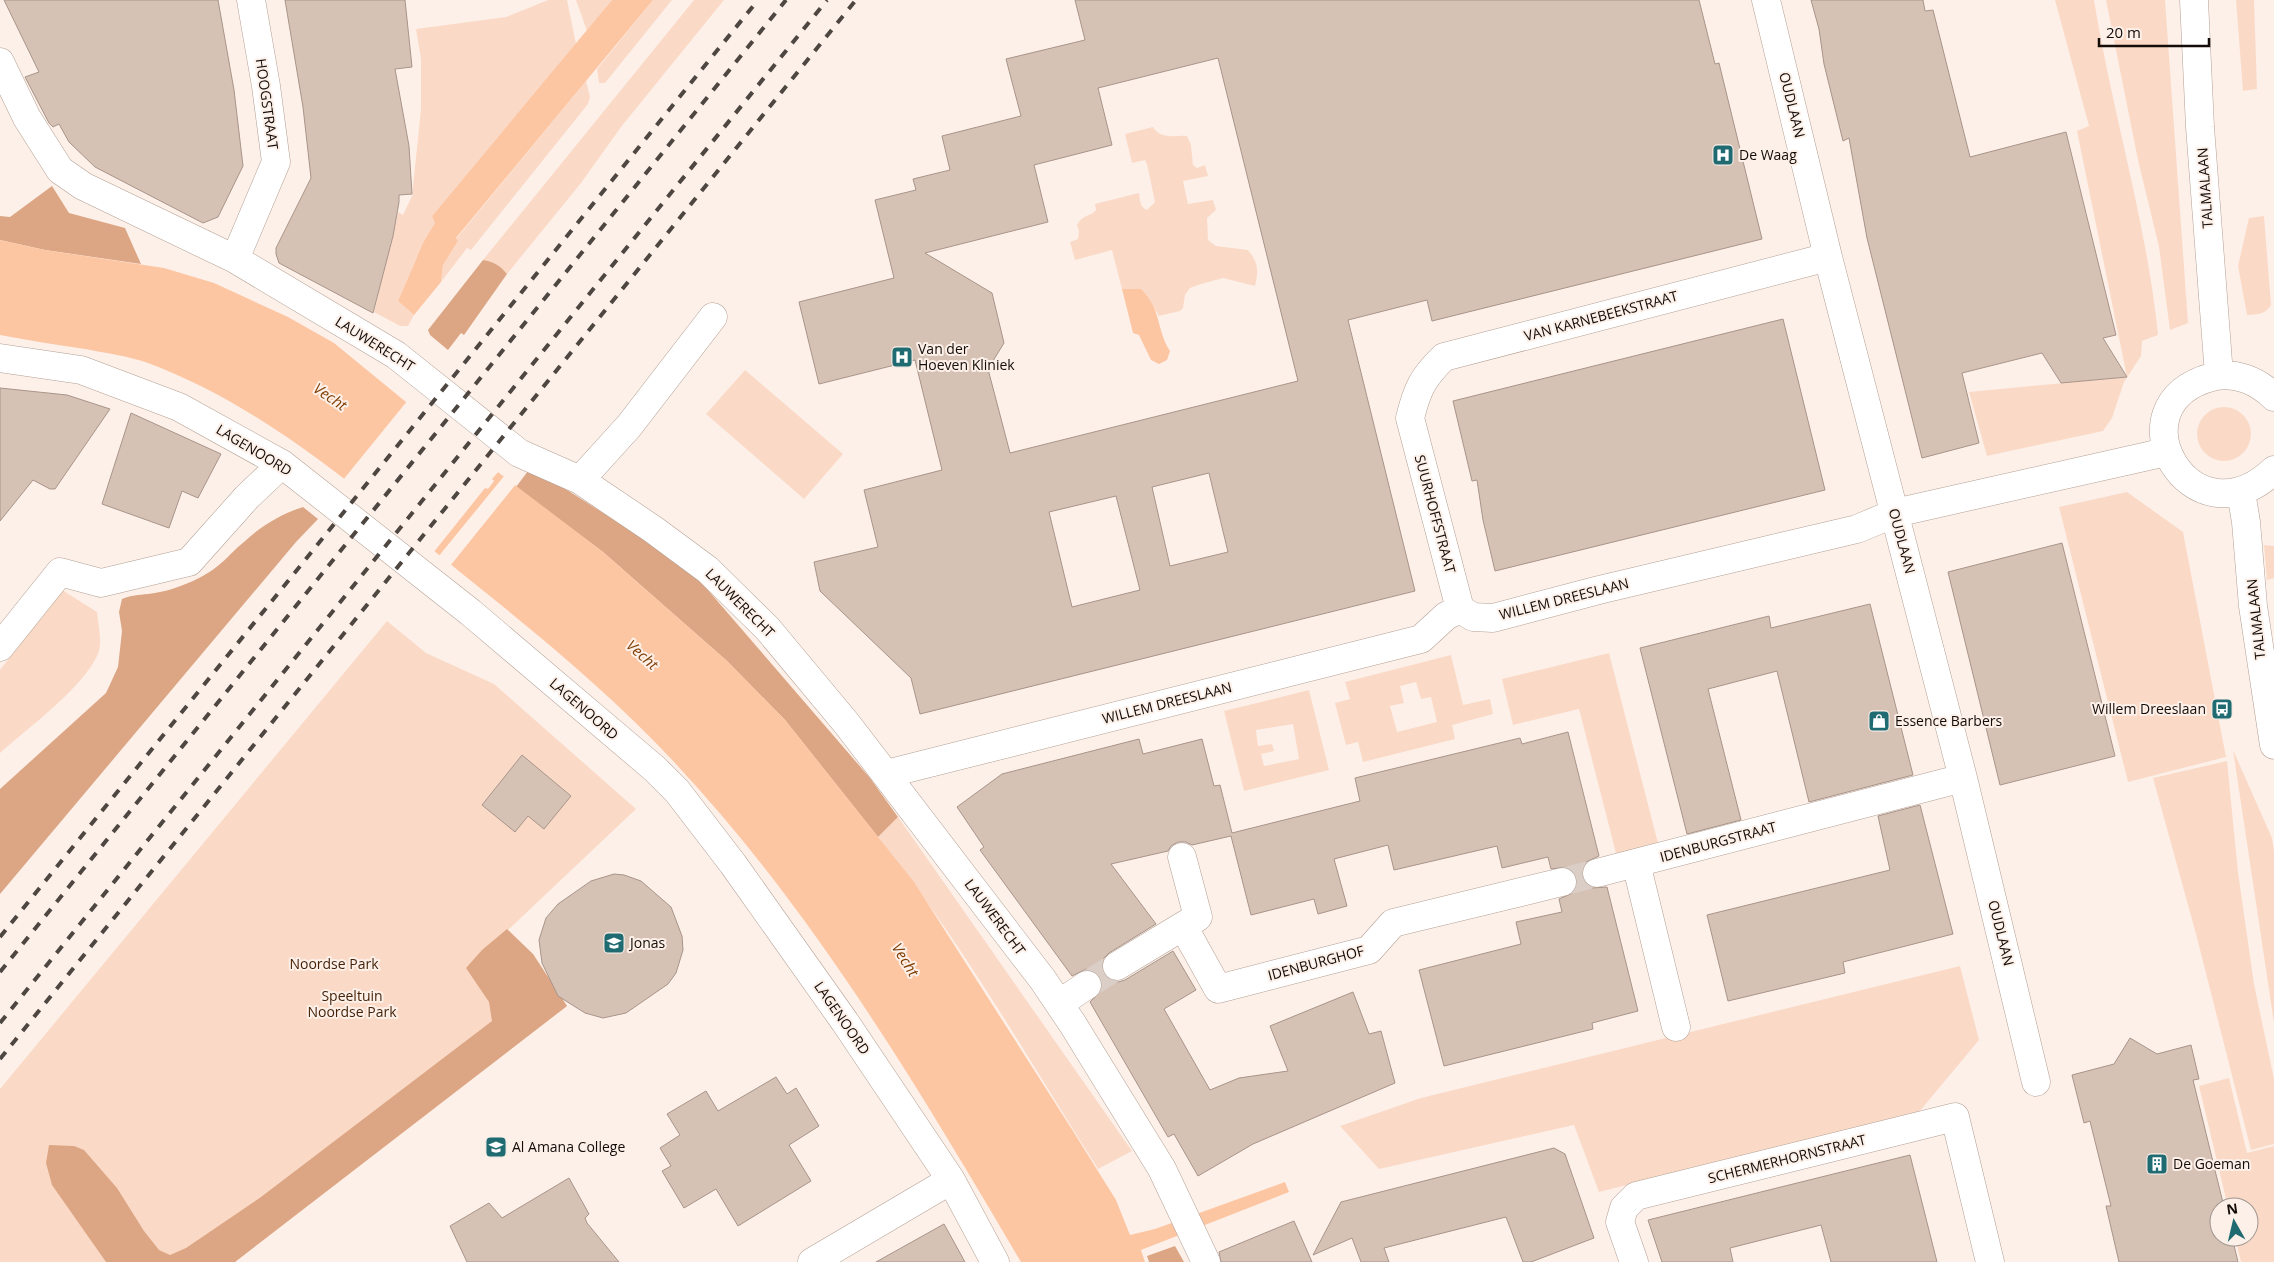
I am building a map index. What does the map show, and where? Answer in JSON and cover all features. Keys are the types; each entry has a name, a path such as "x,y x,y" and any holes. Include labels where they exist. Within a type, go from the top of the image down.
{"street":[{"name":"HOOGSTRAAT","path":"234,259 276,162 266,86 251,0"},
{"name":"OUDLAAN","path":"1766,0 1828,257 1963,778 2036,1082"},
{"name":"TALMALAAN","path":"2194,0 2200,127 2219,375"},
{"name":"LAUWERECHT","path":"0,62 27,118 60,170 83,186 234,259 402,359 519,453 580,480 654,530 708,570 767,628 886,774 1060,1003 1162,1169 1206,1262"},
{"name":"VAN KARNEBEEKSTRAAT","path":"1410,418 1417,389 1429,372 1444,357 1828,257"},
{"path":"580,480 629,426 712,317"},
{"name":"LAGENOORD","path":"0,358 81,370 179,406 282,464 470,612 648,763 677,791 733,864 845,1022 951,1180 995,1262"},
{"path":"2274,397 2259,384 2242,377 2219,375 2200,380 2184,390 2172,403 2165,420 2164,438 2166,452 2176,470 2188,482 2204,490 2220,493 2241,492 2261,482 2274,470"},
{"name":"SUURHOFFSTRAAT","path":"1410,418 1460,609"},
{"name":"WILLEM DREESLAAN","path":"886,774 1421,640 1446,616 1460,609 1473,617 1493,618 1599,590 1857,529 1894,513 2166,452"},
{"path":"0,647 60,572 101,583 189,562 247,497 282,464"},
{"name":"TALMALAAN","path":"2241,492 2246,522 2253,606 2274,745"},
{"name":"IDENBURGSTRAAT","path":"1636,863 1963,778"},
{"path":"1117,966 1198,917 1182,857"},
{"path":"1597,873 1636,863 1676,1026"},
{"name":"IDENBURGHOF","path":"1183,926 1218,989 1369,950 1393,923 1562,882"},
{"path":"1060,1003 1087,985"},
{"name":"SCHERMERHORNSTRAAT","path":"1634,1262 1620,1222 1624,1208 1636,1196 1955,1117 1990,1262"},
{"path":"812,1262 951,1180"}],"green space":[{"path":"548,0 567,0 576,44 432,216 436,223 416,259 398,301 414,315 408,326 400,326 374,312 398,212 403,215 412,196 421,109 421,59 416,29 506,17"},
{"path":"576,0 612,0 587,31"},
{"path":"653,0 672,0 605,83 599,83 597,69"},
{"path":"694,0 724,0 621,127 581,183 507,274 496,264 483,260"},
{"path":"2055,0 2094,0 2101,42 2138,209 2153,293 2158,335 2142,341 2141,356 2124,382 2112,418 2103,431 1987,456 1969,392 2127,377 2077,131 2089,126"},
{"path":"2106,0 2165,0 2188,323 2170,330 2159,247 2138,160"},
{"path":"2236,0 2254,0 2257,89 2243,91"},
{"path":"586,81 590,97 588,104 471,250 467,248 441,282 443,265 458,241 456,239"},
{"path":"1153,127 1160,134 1187,136 1191,145 1193,165 1197,168 1205,165 1208,176 1183,181 1188,204 1213,200 1216,210 1207,218 1208,240 1216,246 1248,250 1256,262 1257,271 1255,286 1223,278 1201,284 1190,288 1185,295 1183,308 1180,311 1159,316 1154,308 1131,289 1122,289 1112,250 1075,260 1070,242 1078,239 1079,231 1077,225 1084,217 1096,210 1095,204 1139,193 1141,203 1145,209 1147,210 1155,202 1147,164 1145,160 1132,163 1125,134"},
{"path":"2264,216 2271,305 2264,312 2247,315 2238,266 2249,218"},
{"path":"745,370 843,454 804,499 706,414"},
{"path":"2224,407 2234,409 2243,415 2249,424 2251,434 2249,444 2243,453 2234,459 2224,461 2214,459 2205,453 2199,444 2197,434 2199,424 2205,415 2214,409"},
{"path":"2127,492 2183,532 2226,757 2128,782 2059,507"},
{"path":"2264,545 2274,546 2274,578 2267,580"},
{"path":"62,590 97,612 100,637 99,651 93,664 70,691 0,753 0,670"},
{"name":"Speeltuin Noordse Park","path":"387,621 426,653 494,684 636,809 508,930 533,954 567,1006 235,1262 0,1262 0,1089"},
{"path":"1609,653 1660,851 1618,861 1579,709 1513,725 1502,679"},
{"path":"1451,655 1463,705 1490,699 1493,714 1452,725 1455,739 1363,762 1358,742 1346,745 1335,703 1350,699 1345,682","holes":["1416,682 1421,699 1431,697 1437,722 1397,732 1390,706 1404,703 1400,686"]},
{"path":"1309,690 1329,770 1244,791 1224,711","holes":["1293,724 1299,759 1264,766 1261,754 1274,751 1272,744 1258,746 1256,730"]},
{"path":"2233,750 2272,838 2274,851 2274,1023"},
{"path":"2227,761 2238,872 2254,984 2274,1079 2274,1144 2251,1150 2196,934 2153,778"},
{"path":"898,817 1132,1151 1098,1169 965,958 878,837"},
{"path":"1960,966 1979,1040 1919,1112 1599,1192 1574,1125 1379,1169 1340,1126 1421,1098"},
{"path":"2229,1078 2247,1153 2274,1146 2274,1262 2241,1262 2237,1247 2259,1247 2259,1197 2226,1197 2199,1086"}],"shaded area":[{"path":"52,186 69,213 125,228 141,264 45,250 0,240 0,216 10,217"},
{"path":"483,260 496,264 507,274 464,335 461,333 448,350 430,335 428,330"},
{"path":"531,467 688,567 870,778 898,817 878,837 785,720 727,661 603,552 516,487"},
{"path":"303,507 318,519 296,542 0,894 0,789 106,693 118,667 122,631 119,612 122,599 168,590 207,574 264,526 287,513"},
{"path":"507,929 533,954 567,1006 235,1262 106,1262 52,1185 46,1163 49,1145 74,1146 84,1150 117,1188 144,1231 159,1250 170,1255 186,1248 261,1197 492,1021 489,1002 466,968 482,950"},
{"path":"1175,1246 1184,1262 1149,1262 1147,1256"}],"water":[{"path":"612,0 653,0 456,238 458,241 443,265 441,282 414,315 398,301 423,243 435,223 432,216"},
{"name":"Vecht","path":"0,240 45,250 164,268 214,283 288,317 334,343 406,402 603,552 727,661 785,720 914,882 1116,1200 1130,1235 1155,1229 1285,1182 1289,1192 1141,1250 1145,1262 1021,1262 903,1066 818,940 726,820 646,733 555,650 363,493 260,420 224,398 187,379 133,358 0,335"},
{"path":"1122,289 1141,289 1148,297 1156,312 1170,351 1167,360 1159,364 1151,360 1139,335 1133,333"}],"pier":[{"path":"408,400 499,471 492,479 494,481 488,489 485,488 433,553 343,480"},
{"path":"505,475 516,484 450,566 438,557"}],"building":[{"path":"4,0 218,0 234,90 243,166 218,217 203,223 95,167 69,142 59,124 53,127 49,123 25,77 39,72"},
{"path":"285,0 405,0 412,67 395,69 409,146 412,194 399,195 393,236 373,313 279,263 276,254 276,248 311,178 303,107"},
{"name":"Van der Hoeven Kliniek","path":"1075,0 1699,0 1715,64 1719,63 1762,239 1432,321 1427,300 1348,320 1415,591 920,714 911,678 820,591 814,562 878,547 864,490 942,470 915,360 819,384 799,302 894,278 875,200 916,190 913,179 950,170 942,136 1021,116 1006,59 1085,40","holes":["1218,58 1298,381 1010,453 988,369 1004,343 992,293 925,253 1048,222 1034,165 1112,145 1098,88","1209,473 1228,552 1170,566 1152,487","1116,496 1140,590 1072,607 1049,512"]},
{"path":"1811,0 1923,0 1925,11 1933,10 1970,157 2066,132 2116,335 2103,338 2127,377 2061,383 2042,353 1962,373 1979,443 1922,458 1867,238 1849,138 1843,141"},
{"path":"1783,319 1825,490 1495,571 1483,520 1477,480 1472,481 1453,401"},
{"path":"0,388 67,395 110,409 55,489 50,489 33,480 0,521"},
{"path":"131,413 221,454 198,498 182,491 169,528 102,504"},
{"path":"2062,543 2115,756 2000,785 1948,572"},
{"path":"1870,604 1913,775 1809,802 1777,671 1708,689 1741,820 1687,834 1640,648 1769,616 1771,628"},
{"path":"1568,732 1599,856 1586,862 1582,868 1582,876 1586,884 1592,888 1607,887 1638,1011 1592,1023 1593,1029 1444,1066 1419,970 1521,944 1516,922 1562,912 1559,899 1573,893 1577,886 1577,878 1574,872 1567,867 1551,869 1548,857 1502,868 1497,846 1394,870 1388,845 1334,859 1347,906 1318,914 1314,899 1251,915 1231,836 1192,845 1186,842 1178,842 1171,846 1168,851 1111,864 1156,924 1109,953 1103,959 1101,967 1103,974 1110,980 1118,982 1125,980 1173,951 1196,990 1164,1009 1210,1090 1239,1078 1288,1071 1270,1026 1353,992 1369,1034 1381,1031 1395,1083 1253,1144 1198,1176 1174,1134 1168,1137 1090,1002 1101,991 1100,977 1094,971 1086,969 1072,976 980,850 984,847 957,807 1002,774 1139,739 1143,754 1202,739 1214,786 1220,785 1232,833 1360,801 1355,778 1520,738 1522,744"},
{"path":"522,755 571,796 544,829 528,816 515,832 482,805"},
{"path":"1920,805 1953,934 1843,962 1845,973 1728,1001 1707,915 1890,870 1878,816"},
{"path":"614,874 624,875 641,881 671,907 682,936 683,950 676,973 668,984 626,1013 603,1018 585,1013 558,996 542,963 539,940 546,918 558,904 591,881"},
{"name":"De Goeman","path":"2130,1038 2157,1054 2191,1045 2199,1079 2193,1080 2222,1197 2209,1197 2209,1247 2234,1247 2238,1262 2119,1262 2106,1206 2111,1206 2090,1121 2084,1123 2072,1075 2114,1064"},
{"path":"776,1077 787,1094 796,1088 819,1126 789,1145 811,1181 738,1226 716,1189 684,1208 662,1171 671,1166 660,1148 680,1135 667,1114 706,1091 718,1111"},
{"path":"1554,1148 1565,1154 1594,1238 1531,1262 1523,1262 1506,1217 1384,1248 1389,1262 1361,1262 1352,1238 1313,1255 1341,1202"},
{"path":"1910,1155 1937,1262 1831,1262 1821,1225 1730,1248 1733,1262 1662,1262 1648,1220"},
{"path":"569,1178 589,1214 585,1218 587,1223 619,1262 467,1262 450,1226 489,1203 502,1218"},
{"path":"1294,1221 1312,1262 1221,1262 1219,1252"},
{"path":"944,1224 965,1262 876,1262"}],"tunnel":[{"path":"1562,882 1597,873"},
{"path":"1087,985 1117,966"}],"railway":[{"path":"0,937 758,0"},
{"path":"0,972 786,0"},
{"path":"0,1023 827,0"},
{"path":"0,1059 856,0"}],"place":[{"name":"De Waag","path":"1723,155"},
{"name":"Van der Hoeven Kliniek","path":"902,357"},
{"name":"Willem Dreeslaan","path":"2222,709"},
{"name":"Essence Barbers","path":"1879,721"},
{"name":"Jonas","path":"614,943"},
{"name":"Al Amana College","path":"496,1147"},
{"name":"De Goeman","path":"2157,1164"}],"park label":[{"name":"Noordse Park","path":"334,964"}]}
